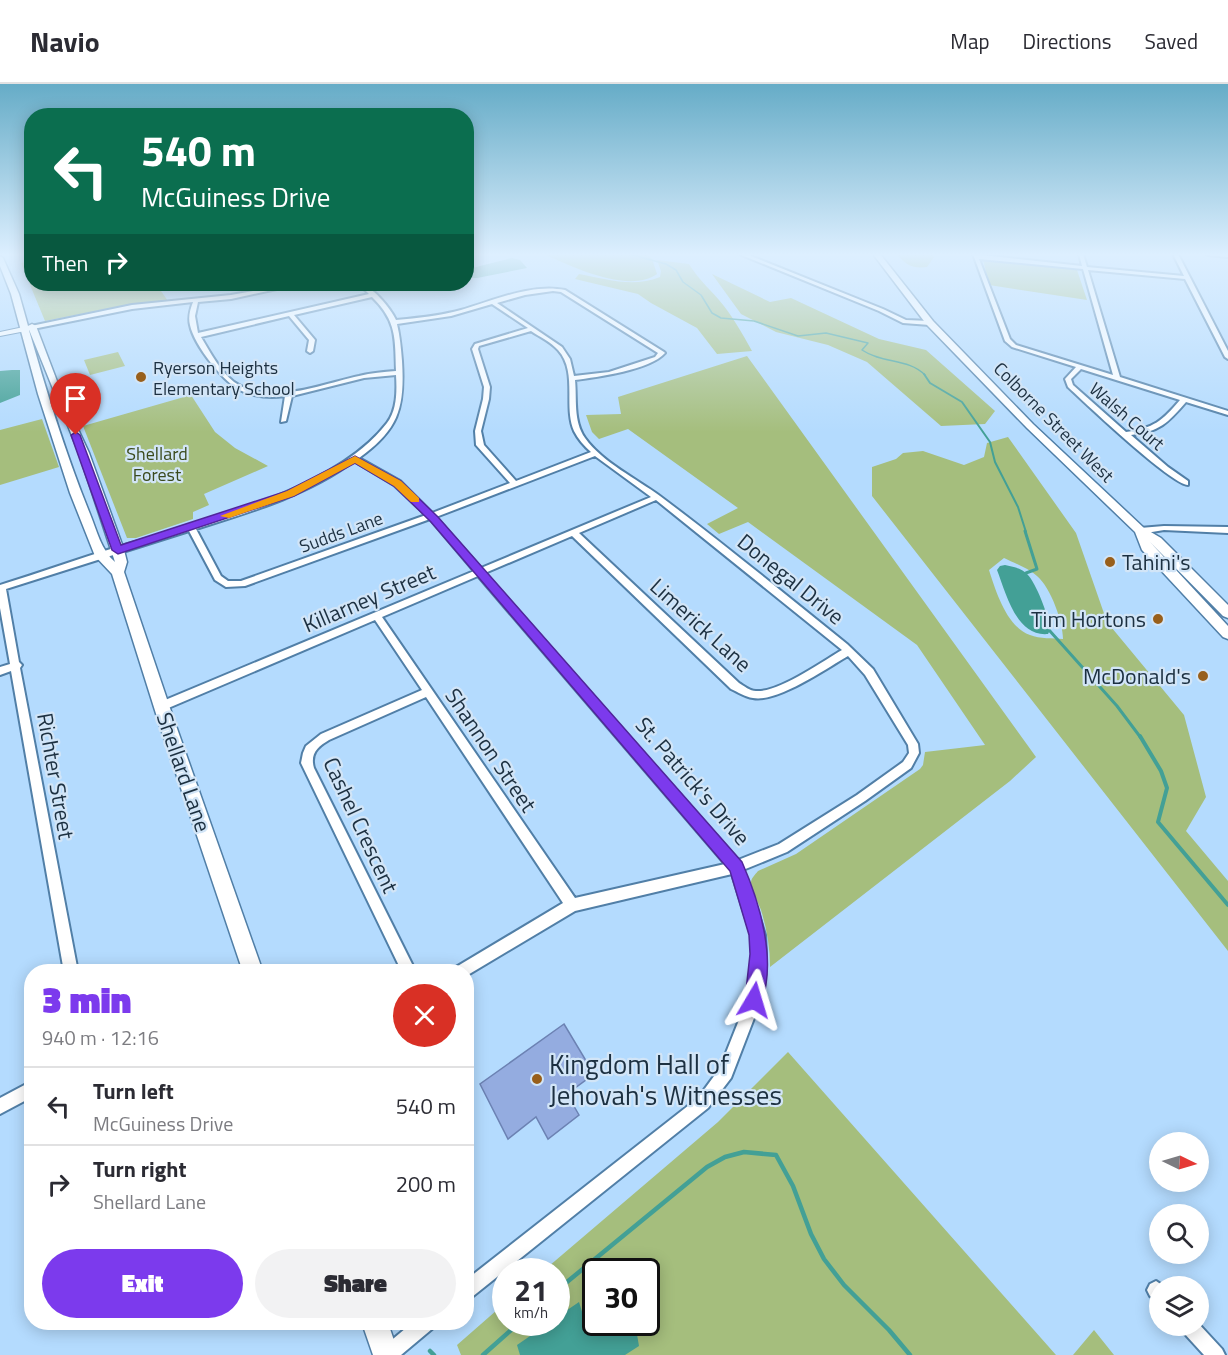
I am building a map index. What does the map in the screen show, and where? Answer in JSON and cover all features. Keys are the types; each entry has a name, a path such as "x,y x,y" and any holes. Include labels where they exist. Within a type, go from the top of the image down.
{"main road":[{"name":"Shellard Lane","path":"22,313 84,453 118,550 121,562 118,572"},
{"name":"Shellard Lane","path":"24,313 76,493 101,556 118,572 250,964"},
{"name":"Colborne Street West","path":"922,313 1030,426 1140,531 1157,541 1228,613"},
{"name":"Colborne Street West","path":"1140,531 1146,547 1228,634"},
{"path":"378,1330 387,1355"}],"street":[{"path":"0,334 101,313"},
{"path":"192,313 190,322 224,375 234,385 263,394 317,389 354,378 399,373"},
{"path":"198,336 298,313"},
{"path":"1,588 291,494 355,459 381,436 398,408 399,373 396,322 391,313"},
{"path":"396,322 452,313"},
{"name":"Donegal Drive","path":"509,313 560,348 566,356 573,378 576,426 580,436 596,453 657,497 849,651 869,672 913,744 912,760 861,798 797,841 736,867"},
{"path":"573,378 610,374 657,358 662,353 598,313"},
{"path":"887,313 900,320 930,323"},
{"path":"997,313 1010,343 1228,413"},
{"path":"1098,313 1117,378"},
{"path":"1206,313 1228,357"},
{"path":"291,315 312,340 314,344 310,351"},
{"path":"514,483 488,457 480,445 478,431 487,387 475,349 477,345 486,341 532,329"},
{"name":"Walsh Court","path":"1080,367 1068,380 1070,387 1185,483"},
{"path":"283,421 289,393"},
{"path":"1124,434 1160,428 1185,399"},
{"name":"Sudds Lane","path":"191,527 218,578 226,584 242,584 431,516 596,453"},
{"name":"St. Patrick's Drive","path":"355,459 397,483 431,516 736,867 752,912 759,954 754,1000 726,1073 703,1103 474,1285"},
{"name":"Killarney Street","path":"162,706 657,497"},
{"path":"1140,531 1164,528 1228,530"},
{"name":"Limerick Lane","path":"574,533 735,686 755,695 775,693 849,651"},
{"name":"Richter Street","path":"1,588 17,665 70,964"},
{"name":"Shannon Street","path":"377,616 572,905"},
{"path":"0,671 17,665"},
{"name":"Cashel Crescent","path":"405,964 308,768 306,756 313,745 325,737 428,692"},
{"path":"474,964 572,905 736,867"},
{"path":"0,1106 24,1092"},
{"path":"387,1355 417,1330"},
{"path":"1198,1336 1216,1355"}],"green space":[{"path":"42,313 84,313 45,321"},
{"path":"670,313 729,313 752,351 717,354 697,328"},
{"path":"824,313 879,339 926,350 995,411 985,424 941,426 867,362 828,345 776,332 741,314"},
{"path":"118,352 125,366 90,375 84,360"},
{"path":"747,356 1036,757 1010,781 770,967 765,924 751,883 758,871 796,854 920,769 925,752 985,745 917,645 748,522 719,534 707,524 738,508 628,429 599,439 592,432 586,415 621,414 618,397"},
{"name":"Shellard Forest","path":"191,395 215,432 235,448 268,466 204,494 209,505 193,512 193,519 136,538 127,538 83,426"},
{"path":"42,419 59,467 0,485 0,430"},
{"path":"1008,437 1076,533 1107,622 1184,715 1206,797 1186,831 1228,881 1228,951 872,496 872,467 896,459 903,453 923,451 964,465 984,457 987,443","holes":["1004,558 1029,571 1042,581 1055,606 1063,639 1030,635 1022,631 1009,617 1003,608 989,570"]},
{"path":"788,1052 1056,1355 461,1355 457,1345 492,1314 492,1336 570,1336 570,1258 558,1258 718,1122"},
{"path":"1094,1330 1114,1355 1073,1355"}],"shaded area":[{"path":"20,370 20,395 0,403 0,371"},
{"path":"1005,565 1023,570 1031,579 1051,628 1048,634 1037,633 1028,628 1014,612 997,570 1000,566"},
{"path":"579,1302 582,1312 582,1336 637,1336 639,1346 625,1355 520,1355 517,1345 530,1336 570,1336 570,1308"}],"building":[{"name":"Kingdom Hall of Jehovah's Witnesses","path":"564,1024 594,1074 567,1094 579,1115 548,1139 536,1117 508,1139 480,1084"}],"waterway":[{"path":"713,313 721,318 754,321 798,336 826,333 868,343 862,350 911,366 924,375"},
{"path":"924,375 930,383 962,402 990,442 995,462 1018,507 1026,532"},
{"path":"1025,531 1037,569 1026,573"},
{"path":"1049,630 1117,706 1141,738"},
{"path":"1140,736 1161,771 1167,788 1158,822 1228,905"},
{"path":"570,1280 707,1167 725,1157 744,1152 776,1155 793,1186 811,1234 824,1259 844,1285 889,1330 910,1355"},
{"path":"483,1355 504,1336"},
{"path":"430,1351 434,1355"}],"slow traffic":[{"path":"225,516 291,494 355,459 397,483 415,500"}],"place":[{"name":"Ryerson Heights Elementary School","path":"141,377"},
{"name":"Tahini's","path":"1110,562"},
{"name":"Tim Hortons","path":"1158,619"},
{"name":"McDonald's","path":"1203,676"},
{"name":"Kingdom Hall of Jehovah's Witnesses","path":"537,1079"}],"route":[{"path":"76,435 118,550 291,494 355,459 397,483 434,520 736,867 758,935 759,954 754,1000"}]}
